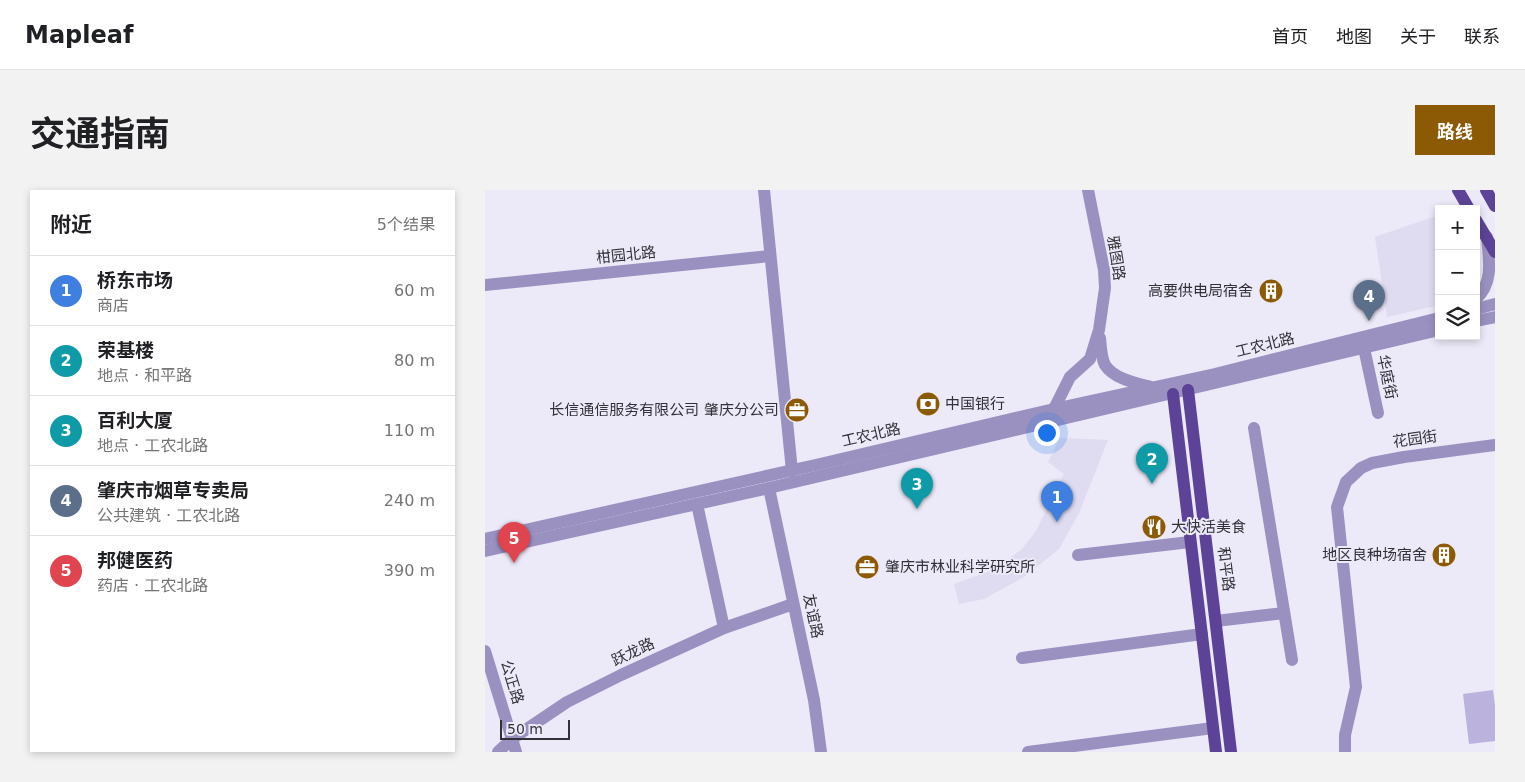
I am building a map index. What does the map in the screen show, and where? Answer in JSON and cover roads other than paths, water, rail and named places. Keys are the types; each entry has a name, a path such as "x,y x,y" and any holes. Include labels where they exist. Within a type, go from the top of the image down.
{"main road":[{"path":"1458,190 1467,205"},
{"path":"1486,190 1495,199"},
{"path":"1486,190 1495,206"},
{"path":"1480,224 1491,235 1495,252"},
{"name":"和平路","path":"1188,390 1231,752"},
{"path":"1173,394 1216,752"}],"street":[{"path":"764,190 792,470"},
{"name":"雅图路","path":"1087,190 1104,270 1105,288 1099,330"},
{"path":"1480,296 1483,293 1488,277 1491,235"},
{"name":"柑园北路","path":"485,285 770,256"},
{"path":"1480,315 1495,304"},
{"path":"1480,317 1495,317"},
{"path":"1480,318 1495,325"},
{"name":"工农北路","path":"485,539 1053,409 1215,374 1435,319"},
{"path":"1099,330 1102,355 1106,366 1113,373 1129,381 1154,388"},
{"path":"1053,409 1070,377 1090,359 1099,330"},
{"name":"工农北路","path":"485,551 769,488 965,440 1173,394 1435,331"},
{"name":"华庭街","path":"1364,348 1378,413"},
{"path":"1253,428 1292,660"},
{"name":"花园街","path":"1345,752 1345,735 1356,687 1337,507 1346,482 1361,468 1372,463 1495,445"},
{"name":"友谊路","path":"769,488 814,700 821,752"},
{"path":"697,504 725,628"},
{"path":"1078,554 1190,542"},
{"name":"跃龙路","path":"498,752 512,739 567,702 621,675 725,628 793,604"},
{"path":"1216,621 1284,613"},
{"path":"1022,658 1202,634"},
{"name":"公正路","path":"485,651 516,752"},
{"path":"1028,752 1213,728"}],"place":[{"name":"高要供电局宿舍","path":"1271,291"},
{"name":"肇庆市烟草专卖局","path":"1369,321"},
{"name":"中国银行","path":"928,404"},
{"name":"长信通信服务有限公司 肇庆分公司","path":"797,410"},
{"name":"荣基楼","path":"1152,484"},
{"name":"百利大厦","path":"917,509"},
{"name":"桥东市场","path":"1057,522"},
{"name":"大快活美食","path":"1154,527"},
{"name":"地区良种场宿舍","path":"1444,555"},
{"name":"邦健医药","path":"514,563"},
{"name":"肇庆市林业科学研究所","path":"867,567"}]}
